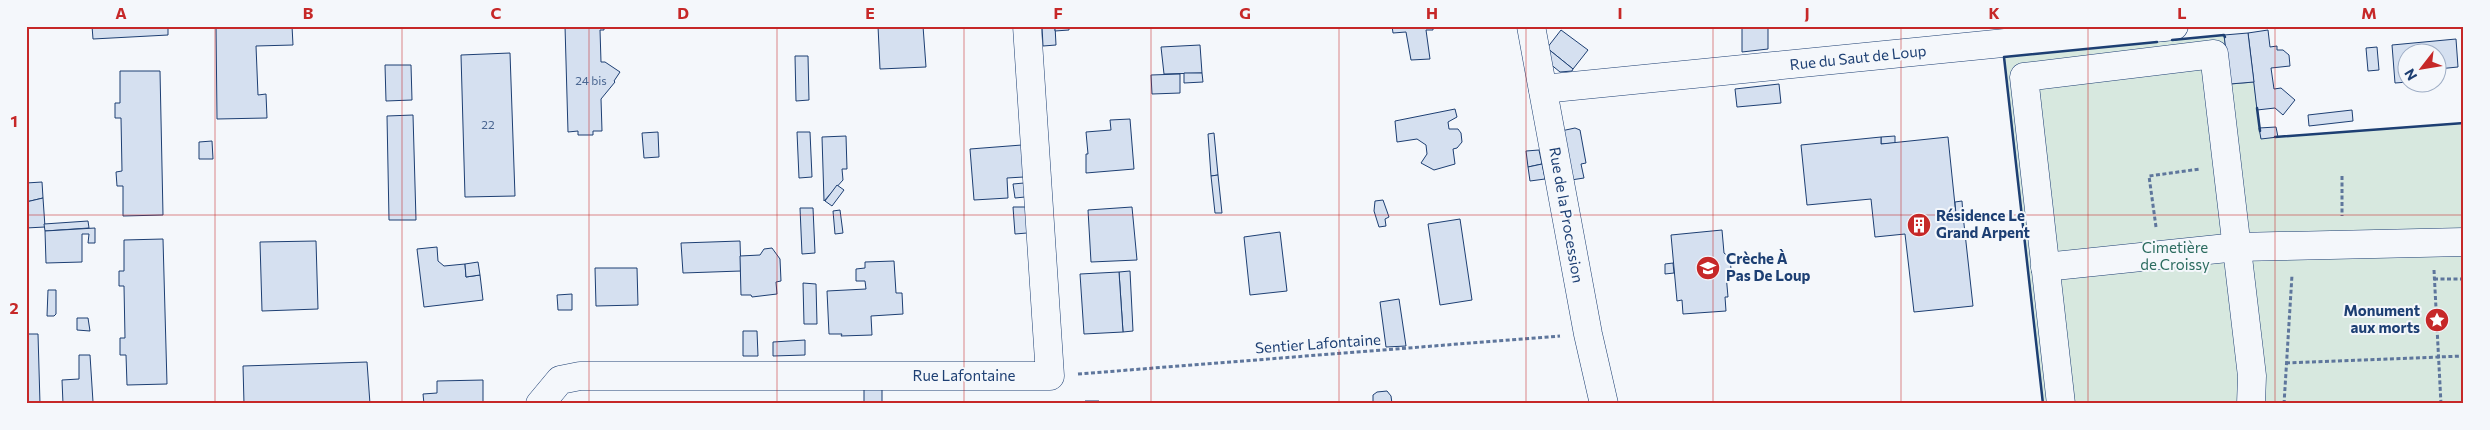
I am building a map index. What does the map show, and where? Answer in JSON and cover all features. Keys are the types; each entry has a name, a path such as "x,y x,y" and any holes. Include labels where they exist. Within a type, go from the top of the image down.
{"street":[{"path":"1027,26 1050,376"},
{"name":"Rue de la Procession","path":"1531,26 1588,334 1604,404"},
{"name":"Rue du Saut de Loup","path":"1543,89 2174,26"},
{"path":"2061,404 2024,77 2214,54 2252,376 2251,404"},
{"path":"2045,268 2237,247 2464,242"},
{"name":"Rue Lafontaine","path":"540,404 560,380 580,376 1050,376"}],"path":[{"path":"2160,255 2149,176 2227,166"},
{"path":"2342,176 2343,244"},
{"path":"2432,242 2440,404"},
{"path":"2284,404 2294,245"},
{"path":"2434,279 2464,279"},
{"name":"Sentier Lafontaine","path":"1050,376 1588,334"},
{"path":"2286,363 2464,356"}],"green space":[{"name":"Cimetière de Croissy","path":"2224,35 2230,84 2254,82 2261,138 2464,123 2464,404 2043,404 2004,57"}],"building":[{"path":"92,26 168,26 168,35 93,39"},
{"path":"216,26 292,26 293,45 256,46 258,95 266,94 267,118 217,119"},
{"path":"565,26 604,26 604,30 600,30 601,62 605,62 620,72 615,82 601,99 602,131 593,131 593,135 578,135 578,131 568,132"},
{"path":"878,26 923,26 926,67 880,69"},
{"path":"1042,26 1055,26 1056,45 1043,46"},
{"path":"1055,26 1069,26 1069,30 1055,31"},
{"path":"1392,26 1433,26 1433,30 1426,30 1430,59 1411,60 1406,32 1393,33"},
{"path":"1742,26 1768,26 1768,49 1742,52"},
{"path":"1768,26 1808,26 1808,28 1768,27"},
{"path":"1561,30 1588,50 1573,69 1547,48"},
{"path":"2268,30 2270,47 2277,46 2277,50 2283,50 2289,55 2290,66 2271,68 2274,89 2281,88 2295,100 2283,115 2275,108 2257,110 2248,33"},
{"path":"2248,33 2254,82 2230,84 2224,35"},
{"path":"2456,39 2458,67 2448,68 2448,42 2424,42"},
{"path":"2398,44 2398,83 2395,83 2392,45"},
{"path":"1200,45 1202,73 1164,74 1161,47"},
{"path":"2377,47 2379,70 2368,71 2366,48"},
{"path":"1547,48 1573,69 1572,71 1560,72 1549,63"},
{"path":"510,53 515,196 465,197 461,55"},
{"path":"795,56 808,56 809,100 796,101"},
{"path":"385,65 411,65 412,100 386,101"},
{"path":"120,71 160,71 163,215 123,216 123,186 117,186 116,172 122,171 121,118 115,118 115,103 120,103"},
{"path":"1184,73 1202,73 1203,82 1184,83"},
{"path":"1180,74 1180,93 1152,94 1151,75"},
{"path":"1779,84 1781,103 1737,107 1735,89"},
{"path":"1455,109 1457,117 1448,122 1449,129 1458,129 1461,133 1462,142 1457,148 1453,149 1455,164 1434,170 1421,163 1427,154 1426,145 1417,139 1397,142 1395,121"},
{"path":"2352,110 2353,121 2309,126 2308,115"},
{"path":"413,115 416,220 389,220 387,116"},
{"path":"1130,119 1134,169 1086,173 1086,154 1088,154 1086,132 1111,130 1110,120"},
{"path":"26,125 28,167 26,168"},
{"path":"2276,127 2278,137 2261,139 2259,128"},
{"path":"1575,128 1580,130 1586,163 1581,164 1584,178 1571,180 1561,131"},
{"path":"658,132 659,157 644,158 642,133"},
{"path":"797,132 810,132 812,177 799,178"},
{"path":"1214,133 1218,175 1211,176 1208,134"},
{"path":"846,136 847,169 842,169 843,180 824,201 822,137"},
{"path":"1895,136 1895,143 1881,144 1881,137"},
{"name":"Résidence Le Grand Arpent","path":"1881,137 1881,144 1948,137 1956,215 1963,215 1973,306 1914,312 1905,234 1875,237 1871,199 1807,205 1801,145"},
{"path":"212,141 213,159 199,159 199,142"},
{"path":"1022,145 1024,177 1007,178 1008,198 974,200 970,149"},
{"path":"1539,150 1542,164 1528,167 1526,151"},
{"path":"1542,164 1545,179 1530,181 1528,167"},
{"path":"1218,175 1222,213 1215,213 1211,176"},
{"path":"42,182 43,198 26,202 26,183"},
{"path":"1024,183 1025,197 1015,198 1013,184"},
{"path":"837,185 844,190 832,206 825,201"},
{"path":"43,198 45,227 26,228 26,202"},
{"path":"1383,200 1389,217 1385,219 1386,226 1379,227 1374,211 1375,201"},
{"path":"1962,201 1963,215 1956,215 1955,202"},
{"path":"1013,207 1026,207 1027,233 1015,234"},
{"path":"1132,207 1137,260 1091,262 1088,210"},
{"path":"800,208 813,208 815,253 802,254"},
{"path":"840,210 843,233 835,234 833,211"},
{"path":"1460,219 1472,300 1440,305 1428,224"},
{"path":"88,221 89,228 45,231 44,224"},
{"path":"95,228 95,243 88,243 89,234 82,234 82,262 46,263 45,231"},
{"path":"1722,230 1724,253 1730,258 1731,269 1726,274 1728,297 1725,297 1726,311 1683,314 1682,300 1677,301 1671,235"},
{"path":"1280,232 1287,291 1250,295 1244,237"},
{"path":"163,239 167,384 127,385 126,355 120,355 120,338 125,338 124,286 119,286 119,271 124,271 124,240"},
{"path":"316,241 318,309 262,311 260,242"},
{"path":"740,241 741,271 683,273 681,243"},
{"path":"437,247 438,261 444,266 465,264 466,277 480,275 483,300 424,307 417,249"},
{"path":"772,248 780,259 781,281 776,282 777,294 752,297 751,295 741,295 740,256 760,255 764,249"},
{"path":"894,261 896,293 902,293 903,314 871,316 872,335 841,336 842,334 829,334 827,291 866,289 865,281 856,281 856,269 865,268 865,262"},
{"path":"478,262 480,275 466,277 465,264"},
{"path":"1673,263 1674,273 1665,274 1665,264"},
{"path":"595,268 637,268 638,305 596,306"},
{"path":"1130,271 1133,331 1123,332 1119,272"},
{"path":"1119,272 1123,332 1084,334 1080,274"},
{"path":"803,283 816,284 817,324 804,324"},
{"path":"48,290 56,290 56,314 54,316 47,316"},
{"path":"572,294 572,310 558,310 557,295"},
{"path":"1399,299 1406,346 1386,347 1380,302"},
{"path":"77,318 88,318 90,331 77,330"},
{"path":"743,331 757,331 758,356 743,356"},
{"path":"26,334 38,334 40,404 26,404"},
{"path":"805,340 805,355 773,356 773,342"},
{"path":"79,355 90,355 93,402 103,404 63,404 62,380 79,379"},
{"path":"367,362 370,404 244,404 243,366"},
{"path":"483,380 483,404 424,404 423,394 437,393 437,381"},
{"path":"864,381 882,381 882,404 864,404"},
{"path":"1387,391 1391,396 1392,404 1373,404 1373,395 1377,392"},
{"path":"1085,401 1099,401 1102,404 1085,404"}],"wall":[{"path":"2172,40 2224,35 2225,37"},
{"path":"2043,404 2004,57 2157,42"},
{"path":"2257,108 2260,131"},
{"path":"2275,137 2464,123"}],"place":[{"name":"Résidence Le Grand Arpent","path":"1919,225"},
{"name":"Crèche À Pas De Loup","path":"1708,268"},
{"name":"Monument aux morts","path":"2437,320"}]}
